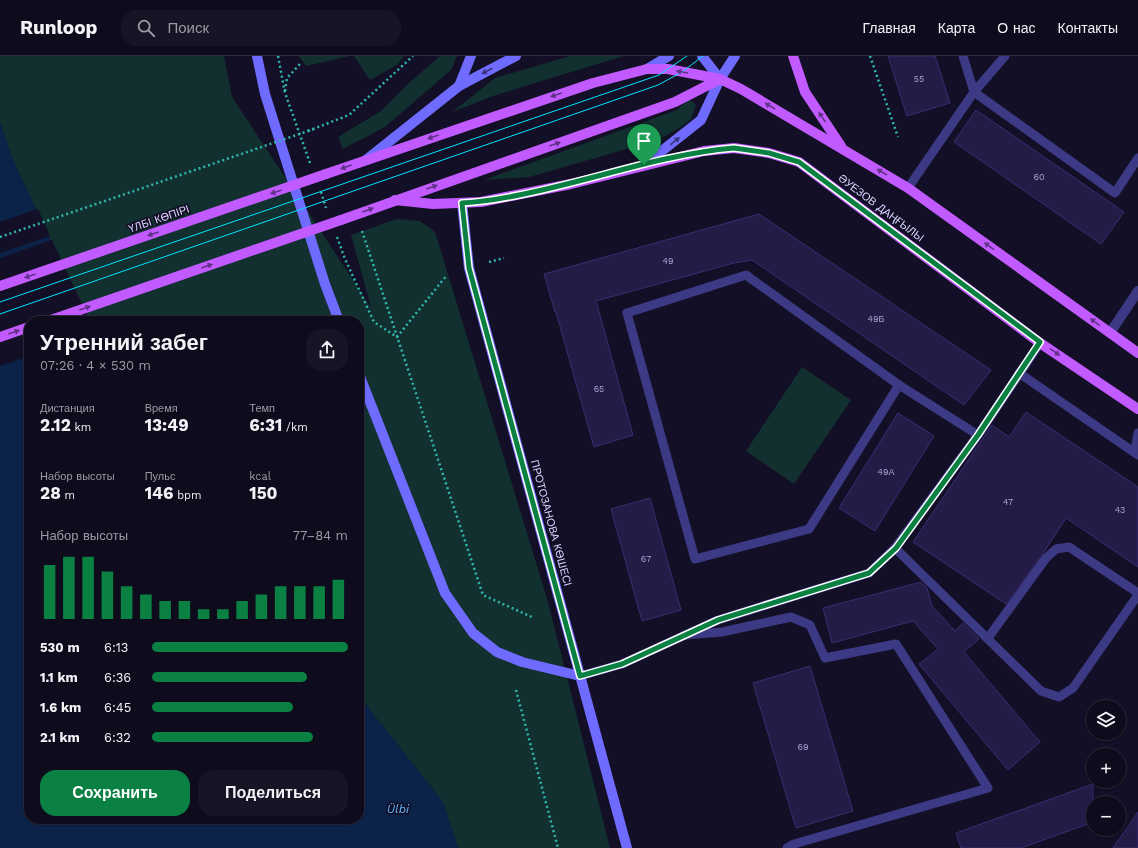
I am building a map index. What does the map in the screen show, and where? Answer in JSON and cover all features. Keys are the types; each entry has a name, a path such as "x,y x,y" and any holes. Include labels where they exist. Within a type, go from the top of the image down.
{"main road":[{"path":"258,56 265,94 325,284 337,316"},
{"path":"458,86 471,56"},
{"path":"366,160 458,86 516,56"},
{"path":"647,69 669,56"},
{"path":"702,56 720,79 741,89 908,188 1138,352"},
{"path":"644,165 701,120 720,79 735,56"},
{"path":"793,56 805,92 844,149"},
{"name":"ҮЛБІ КӨПІРІ","path":"0,286 593,83 647,69 668,70 720,79"},
{"path":"63,316 341,220 675,102 720,79"},
{"name":"ӘУЕЗОВ ДАҢҒЫЛЫ","path":"395,200 433,204 480,202 571,184 704,150 734,148 769,153 799,162 1040,342 1138,409"},
{"name":"ПРОТОЗАНОВА КӨШЕСІ","path":"462,203 469,268 627,848"},
{"path":"0,338 24,330"},
{"path":"364,387 445,593 473,633 497,652 522,662 580,676"}],"street":[{"path":"1110,332 1138,291"}],"lane":[{"path":"963,56 974,92 1114,193 1138,158"},
{"path":"908,188 974,92 1004,56"},
{"path":"898,385 809,529 695,559 627,313 746,276 898,385 978,435"},
{"path":"580,676 622,664 718,620 869,573 896,548 978,435 1040,342"},
{"path":"1019,373 1138,455"},
{"path":"1138,433 1136,445 1138,446"},
{"path":"896,548 1041,691 1059,697 1073,688 1138,594 1069,547 1056,549 1046,558 988,638"},
{"path":"685,635 722,632 791,617 810,625 825,658 896,644 988,788 794,844 787,848"}],"path":[{"path":"278,56 285,93 287,78 300,64"},
{"path":"308,131 349,115 413,56"},
{"path":"870,56 898,137"},
{"path":"0,237 314,129"},
{"path":"362,231 484,595 534,618"},
{"path":"489,262 504,258"},
{"path":"345,259 374,322 397,337"},
{"path":"397,337 447,275"},
{"path":"516,690 558,848"}],"green space":[{"path":"0,56 224,56 232,97 371,307 351,235 397,219 420,221 435,232 548,602 610,848 458,848 443,802 364,702 364,316 86,316 13,160 0,123"},
{"path":"299,56 350,56 306,66"},
{"path":"354,56 404,56 397,65 370,80"},
{"path":"440,56 457,56 451,70 385,127 343,149 338,137 381,111 408,84"},
{"path":"570,56 624,56 496,95 452,112 495,78"},
{"path":"689,99 696,105 691,119 681,127 658,140 529,177 484,180 677,110"},
{"path":"802,367 851,400 794,484 746,451"}],"water":[{"name":"Ülbi","path":"0,123 13,160 86,316 24,316 24,824 364,824 364,702 443,802 458,848 0,848"}],"pier":[{"path":"38,209 50,236 0,253 0,222"},
{"path":"52,240 88,316 24,316 24,358 0,366 0,258"}],"building":[{"path":"888,56 935,56 950,103 907,116"},
{"path":"976,110 1124,212 1101,244 954,142"},
{"path":"759,214 991,370 964,405 752,260 734,263 596,301 633,435 594,447 544,274"},
{"path":"1026,412 1138,487 1138,567 1066,518 1044,552 1006,604 913,542 992,425 1009,437"},
{"path":"898,413 934,436 875,531 839,508"},
{"path":"650,498 681,610 642,621 611,509"},
{"path":"921,582 927,588 932,606 955,631 963,623 979,639 964,652 1040,742 1008,770 919,664 938,649 913,621 832,643 823,608"},
{"path":"810,666 853,811 796,828 753,683"},
{"path":"1086,787 1086,788 1093,788 1093,796 1086,796 1086,825 1021,848 961,848 956,833"},
{"path":"1138,812 1138,848 1113,848 1121,836 1126,836 1126,829"}],"tram line":[{"path":"0,302 659,75 687,56"},
{"path":"0,314 658,85 682,72 703,56"}],"route":[{"path":"734,148 769,153 799,162 1040,342 978,435 896,548 869,573 718,620 622,664 580,676 469,268 462,203 480,202 529,193 644,165 704,150 734,148"}]}
